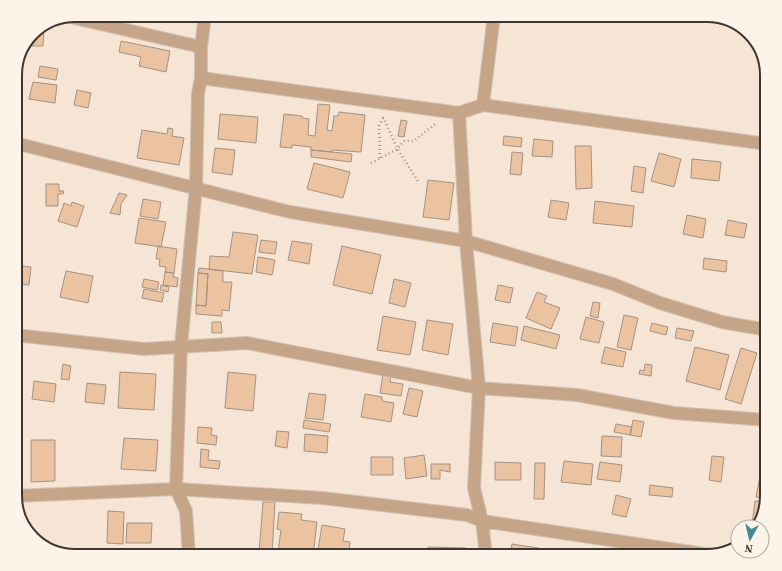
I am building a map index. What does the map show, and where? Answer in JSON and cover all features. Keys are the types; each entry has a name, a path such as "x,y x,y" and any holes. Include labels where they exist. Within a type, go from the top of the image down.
{"street":[{"path":"92,22 201,47"},
{"path":"189,549 186,510 176,489 181,346 196,187 198,93 201,78 201,47 204,22"},
{"path":"483,105 493,22"},
{"path":"201,78 243,85 282,88 459,113 483,105 760,143"},
{"path":"459,113 466,241 479,388 474,488 482,521 485,549"},
{"path":"22,145 196,187 290,212 466,241 613,284 660,303 722,322 760,329"},
{"path":"22,336 144,349 247,343 479,388 577,395 674,413 760,419"},
{"path":"22,496 176,489 322,498 467,515 482,521 671,549"}],"path":[{"path":"378,101 383,118 398,148 419,182"},
{"path":"371,163 398,148 404,141 414,141 422,133 435,125 441,110"},
{"path":"380,158 379,126 383,118"}],"building":[{"path":"44,32 43,46 31,46"},
{"path":"121,41 170,51 166,72 139,66 141,57 119,52"},
{"path":"40,66 58,69 56,80 38,77"},
{"path":"33,82 57,85 55,103 29,99"},
{"path":"77,90 91,93 88,108 74,105"},
{"path":"318,104 330,105 327,130 332,131 334,116 338,116 339,112 365,115 361,152 311,150 311,147 292,145 292,148 280,147 284,114 302,116 302,118 309,119 308,135 315,136"},
{"path":"220,114 258,117 256,143 218,139"},
{"path":"401,120 407,121 404,137 398,136"},
{"path":"168,128 173,129 172,136 184,138 179,165 137,158 142,130 167,134"},
{"path":"504,136 522,138 521,147 503,145"},
{"path":"534,139 553,141 552,157 532,156"},
{"path":"575,146 591,146 592,188 576,189"},
{"path":"215,148 235,150 232,175 212,172"},
{"path":"311,150 352,154 351,162 311,157"},
{"path":"512,152 523,153 521,175 510,174"},
{"path":"659,153 681,159 674,187 651,181"},
{"path":"692,159 721,162 719,181 691,178"},
{"path":"314,163 350,172 343,198 307,189"},
{"path":"634,166 646,168 643,193 631,191"},
{"path":"428,180 454,183 449,220 423,217"},
{"path":"46,184 59,184 59,191 64,191 63,194 58,194 58,206 46,206"},
{"path":"119,193 127,195 121,204 120,215 110,213"},
{"path":"143,199 161,202 158,219 140,216"},
{"path":"551,200 569,203 566,220 548,217"},
{"path":"595,201 634,206 632,227 593,223"},
{"path":"72,202 84,206 77,227 58,221 64,203 71,206"},
{"path":"687,215 706,219 703,238 683,234"},
{"path":"139,218 166,222 161,247 135,243"},
{"path":"728,220 747,224 744,238 725,235"},
{"path":"233,232 258,235 252,274 209,269 210,256 229,257"},
{"path":"261,240 277,242 275,254 259,252"},
{"path":"292,241 312,244 309,264 288,260"},
{"path":"158,246 177,249 174,273 165,272 166,267 159,266 160,259 156,259"},
{"path":"342,246 381,255 372,294 333,285"},
{"path":"258,257 275,260 272,275 256,272"},
{"path":"704,258 727,261 726,272 703,269"},
{"path":"22,266 31,267 29,285 22,284"},
{"path":"199,268 223,271 223,282 232,282 229,311 222,310 222,316 196,314 196,305 206,306 208,274 198,273"},
{"path":"66,271 93,276 88,303 60,297"},
{"path":"165,272 174,273 173,277 178,278 177,287 163,285"},
{"path":"198,273 208,274 206,306 196,305"},
{"path":"144,279 159,282 157,290 142,287"},
{"path":"394,279 411,283 405,307 389,303"},
{"path":"161,285 169,287 168,292 160,290"},
{"path":"498,285 513,288 510,303 495,300"},
{"path":"144,289 164,293 162,302 142,298"},
{"path":"537,292 547,296 544,302 560,308 551,329 526,318"},
{"path":"593,302 600,303 598,318 590,316"},
{"path":"624,315 638,318 631,350 617,347"},
{"path":"383,316 416,322 410,355 377,350"},
{"path":"586,317 604,322 599,343 580,339"},
{"path":"427,320 453,324 448,355 422,350"},
{"path":"212,322 221,322 222,333 212,333"},
{"path":"493,323 518,327 515,346 490,342"},
{"path":"652,323 668,327 666,335 650,331"},
{"path":"524,326 560,335 556,349 521,340"},
{"path":"677,328 694,331 691,341 675,338"},
{"path":"605,347 626,352 623,367 601,363"},
{"path":"695,347 729,355 720,390 686,381"},
{"path":"741,348 757,353 741,404 725,399"},
{"path":"63,364 71,366 69,380 61,379"},
{"path":"645,364 652,365 651,376 639,374 640,370 644,371"},
{"path":"120,372 156,374 154,410 118,408"},
{"path":"228,372 256,375 253,411 225,408"},
{"path":"383,374 391,376 390,382 403,384 401,396 380,393"},
{"path":"34,381 56,384 54,402 32,399"},
{"path":"87,383 106,385 104,404 85,402"},
{"path":"409,388 423,391 417,417 403,414"},
{"path":"309,393 326,395 323,420 305,418"},
{"path":"365,394 382,397 382,401 394,403 391,422 361,417"},
{"path":"304,420 331,424 329,432 303,428"},
{"path":"633,420 644,422 641,437 630,435"},
{"path":"616,424 632,427 630,435 614,432"},
{"path":"198,427 212,428 211,435 217,436 216,445 197,443"},
{"path":"277,431 289,432 287,448 275,446"},
{"path":"305,434 328,436 327,453 304,451"},
{"path":"602,436 622,437 621,457 601,456"},
{"path":"124,438 158,440 156,471 121,469"},
{"path":"31,440 55,440 55,481 31,482"},
{"path":"201,449 209,450 208,460 220,461 219,469 200,467"},
{"path":"424,455 427,476 406,479 404,458"},
{"path":"712,456 724,457 721,482 709,480"},
{"path":"371,457 393,457 393,475 371,475"},
{"path":"564,461 593,464 591,485 561,482"},
{"path":"495,462 521,463 521,480 495,480"},
{"path":"600,462 622,465 620,482 597,479"},
{"path":"535,463 545,463 544,499 534,499"},
{"path":"431,464 450,464 450,472 440,470 440,479 431,479"},
{"path":"760,476 760,497 756,497"},
{"path":"650,485 673,488 672,497 649,495"},
{"path":"616,495 631,499 626,517 612,514"},
{"path":"755,501 760,502 755,519 753,519"},
{"path":"263,502 275,502 272,549 259,549"},
{"path":"108,511 124,512 123,544 107,543"},
{"path":"279,512 302,514 301,520 317,522 314,549 278,549 281,530 277,529"},
{"path":"127,523 152,523 151,543 126,543"},
{"path":"322,525 345,529 343,541 350,542 349,549 318,549"},
{"path":"512,544 538,548 538,549 511,549"},
{"path":"428,547 466,548 466,549 428,549"}]}
